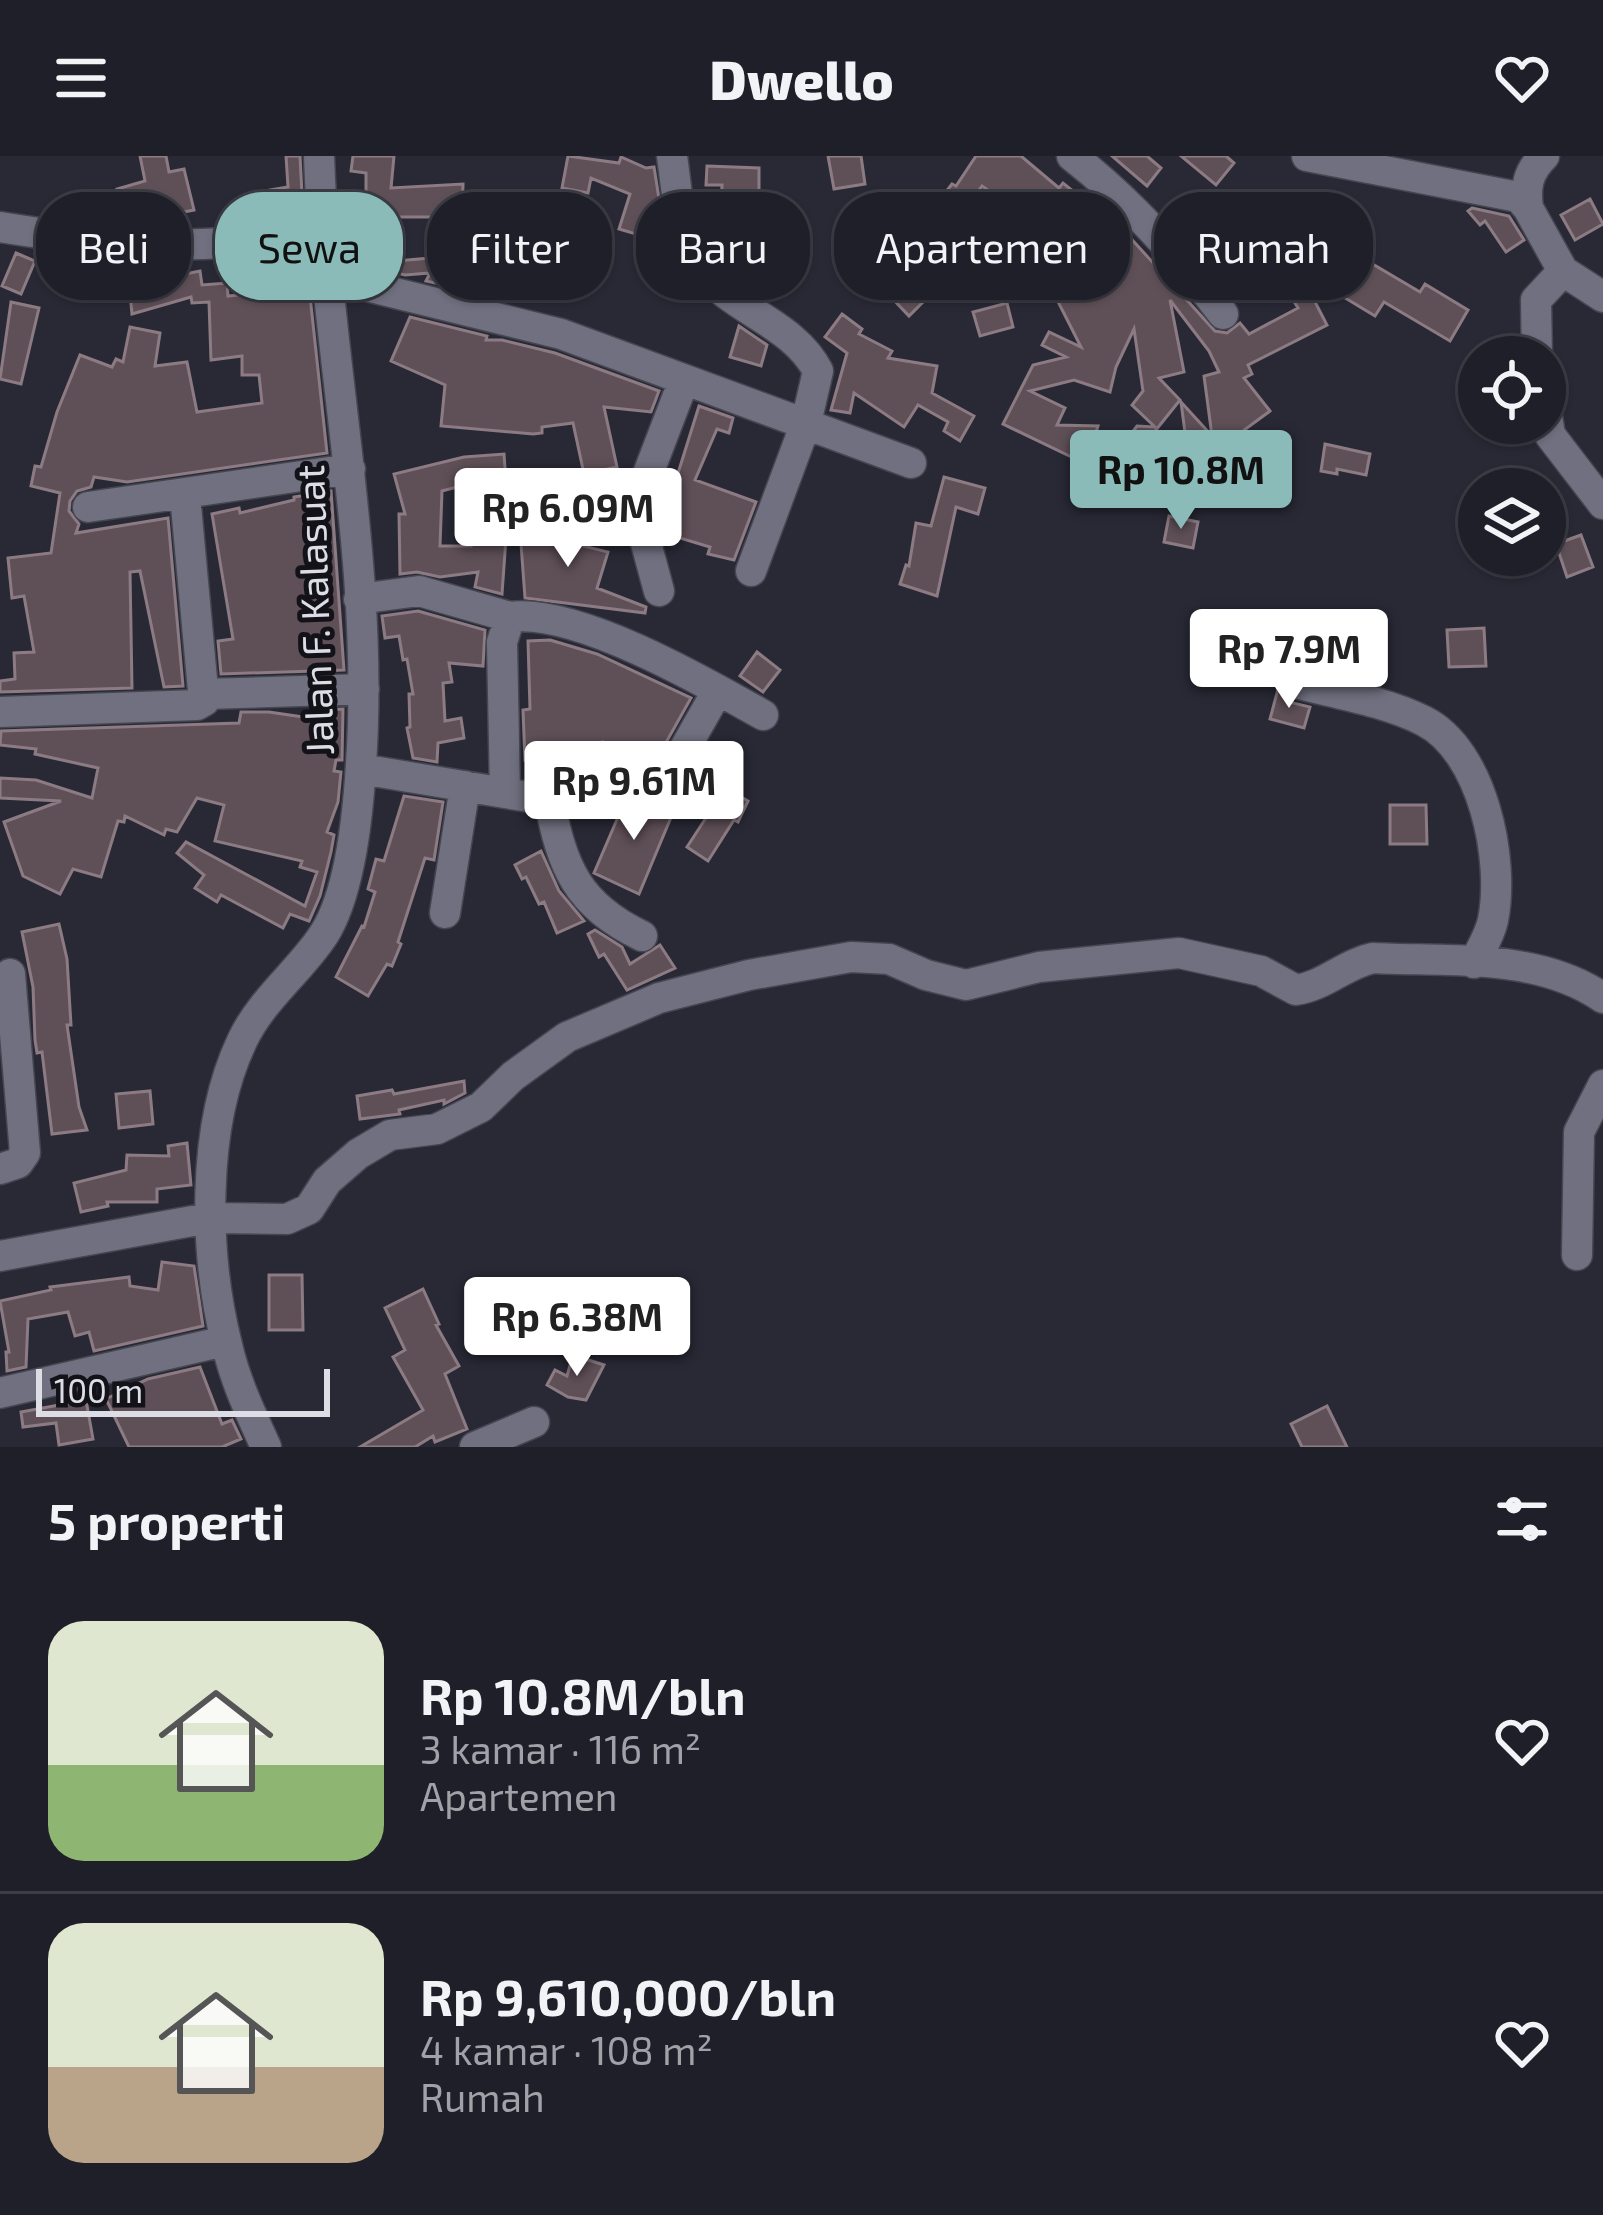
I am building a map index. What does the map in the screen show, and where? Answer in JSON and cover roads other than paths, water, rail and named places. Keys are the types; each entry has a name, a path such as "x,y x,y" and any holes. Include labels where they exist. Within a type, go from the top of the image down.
{"street":[{"name":"Jalan F. Kalasuat","path":"319,156 321,192"},
{"path":"672,156 686,231 701,270 811,357 818,371 806,423 752,571"},
{"path":"1072,156 1142,216 1186,264 1222,314"},
{"path":"1307,156 1508,193 1528,208"},
{"path":"1544,156 1525,188 1528,208 1563,271 1603,297"},
{"path":"0,227 88,241 215,243"},
{"path":"1537,336 1536,300 1563,271"},
{"path":"403,295 561,334 911,463"},
{"name":"Jalan F. Kalasuat","path":"266,1447 225,1341 209,1218 221,1107 240,1045 332,922 352,838 364,689 350,469 329,300"},
{"path":"659,591 640,521 643,487 684,380"},
{"path":"1557,444 1603,504"},
{"path":"88,507 350,469"},
{"path":"0,712 197,705 204,701 185,495"},
{"path":"359,599 419,592 510,616 581,628 620,642 763,715"},
{"path":"506,792 502,642 510,616"},
{"path":"1299,684 1424,721 1446,737 1470,767 1495,856 1497,895 1492,927 1474,963"},
{"path":"206,694 364,689"},
{"path":"361,769 549,799 560,799 596,770 609,769 659,786 718,690"},
{"path":"446,913 465,786"},
{"path":"549,799 569,872 584,896 601,915 642,936"},
{"path":"0,1256 209,1218 286,1219 309,1209 327,1180 358,1154 390,1135 437,1130 481,1107 567,1037 659,998 851,957 889,958 966,986 1040,968 1179,953 1247,967 1296,990 1373,958 1520,965 1558,974 1603,998"},
{"path":"0,1169 18,1163 25,1153 10,974"},
{"path":"1577,1255 1579,1132 1603,1085"},
{"path":"0,1393 225,1341"},
{"path":"475,1447 534,1422"}]}
